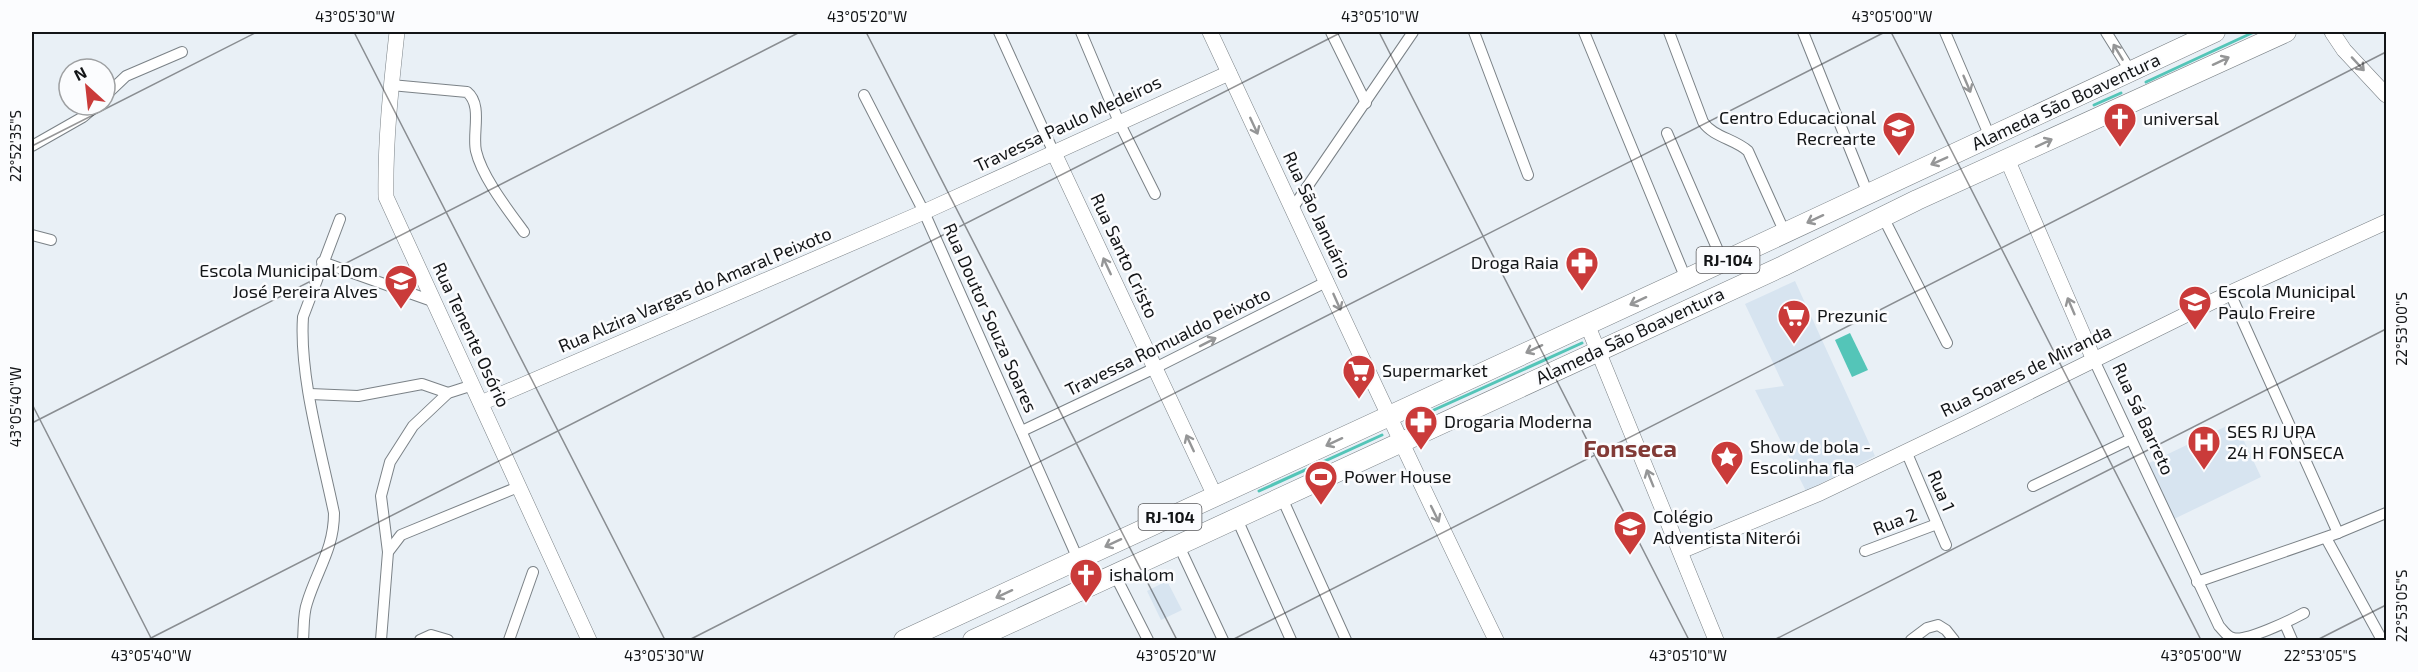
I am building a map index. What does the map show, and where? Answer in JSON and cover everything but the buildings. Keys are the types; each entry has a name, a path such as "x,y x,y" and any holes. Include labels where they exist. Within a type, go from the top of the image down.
{"highway":[{"name":"Alameda São Boaventura","path":"904,640 2215,32"},
{"name":"Alameda São Boaventura","path":"973,640 1789,264 1883,216 2286,32"}],"street":[{"name":"Rua Tenente Osório","path":"397,32 385,156 386,197 589,640"},
{"name":"Rua Santo Cristo","path":"999,32 1215,496"},
{"path":"1081,32 1119,122 1155,194"},
{"name":"Rua São Januário","path":"1210,32 1328,281 1400,443 1496,640"},
{"path":"1331,32 1366,103"},
{"path":"1292,209 1413,32"},
{"path":"1474,32 1528,175"},
{"path":"1584,32 1686,279"},
{"path":"1669,32 1703,122 1709,130 1739,143 1752,156 1785,233"},
{"path":"1803,32 1868,194"},
{"path":"1945,32 1990,137"},
{"path":"2106,32 2131,72"},
{"path":"2332,32 2344,50 2386,95"},
{"path":"117,85 126,76 182,52"},
{"name":"Travessa Paulo Medeiros","path":"924,212 1229,73"},
{"path":"391,85 467,92 470,95 475,105 475,149 479,160 485,174 524,232"},
{"name":"Rua Doutor Souza Soares","path":"864,95 924,212 1078,559"},
{"path":"32,146 83,117"},
{"path":"1667,133 1723,262"},
{"name":"Rua Sá Barreto","path":"2007,159 2094,360 2219,626"},
{"name":"Rua Alzira Vargas do Amaral Peixoto","path":"481,403 924,212"},
{"path":"1883,216 1947,343"},
{"path":"303,640 306,606 330,548 334,532 334,513 310,394 302,333 303,317 340,219"},
{"name":"Rua Soares de Miranda","path":"1681,551 1820,493 2230,293 2386,222"},
{"path":"32,235 51,240"},
{"path":"322,262 435,302"},
{"name":"Travessa Romualdo Peixoto","path":"1022,430 1155,368 1328,281"},
{"path":"2230,293 2338,533"},
{"path":"1587,324 1716,640"},
{"path":"310,394 358,396 422,384 448,393"},
{"path":"381,640 387,552 381,496 390,462 413,426 448,393 473,385"},
{"path":"2032,486 2131,439"},
{"name":"Rua 1","path":"1906,451 1946,545"},
{"path":"387,552 401,535 518,487"},
{"path":"1282,498 1346,640"},
{"path":"2198,582 2325,538 2386,513"},
{"path":"1237,519 1291,640"},
{"name":"Rua 2","path":"1865,551 1937,524"},
{"path":"2325,538 2382,640"},
{"path":"1179,546 1223,640"},
{"path":"509,640 533,572"},
{"path":"1115,575 1148,640"},
{"path":"2219,626 2233,639 2241,639 2285,624 2304,613"},
{"path":"2285,624 2292,640"},
{"path":"1911,640 1927,628 1938,625 1946,630 1954,640"},
{"path":"2216,640 2219,626"},
{"path":"420,640 431,635 448,640"}],"shaded area":[{"name":"Prezunic","path":"1795,281 1875,456 1806,491 1755,390 1784,386 1745,304"},
{"path":"1850,333 1868,370 1852,377 1835,340"},
{"name":"SES RJ UPA 24 H FONSECA","path":"2235,422 2261,477 2174,519 2147,464"},
{"path":"1167,581 1182,610 1161,620 1147,591"}],"waterway":[{"path":"2146,82 2254,32"},
{"path":"2094,105 2121,93"},
{"path":"1425,414 1582,343"},
{"path":"1259,491 1382,435"}],"place":[{"name":"universal","path":"2120,148"},
{"name":"Centro Educacional Recrearte","path":"1899,157"},
{"name":"Droga Raia","path":"1582,292"},
{"name":"Escola Municipal Dom José Pereira Alves","path":"401,310"},
{"name":"Escola Municipal Paulo Freire","path":"2195,331"},
{"name":"Prezunic","path":"1794,345"},
{"name":"Supermarket","path":"1359,400"},
{"name":"Drogaria Moderna","path":"1421,451"},
{"name":"SES RJ UPA 24 H FONSECA","path":"2204,471"},
{"name":"Show de bola - Escolinha fla","path":"1727,486"},
{"name":"Power House","path":"1321,506"},
{"name":"Colégio Adventista Niterói","path":"1630,556"},
{"name":"ishalom","path":"1086,604"}],"district":[{"name":"Fonseca","path":"1630,449"}]}
